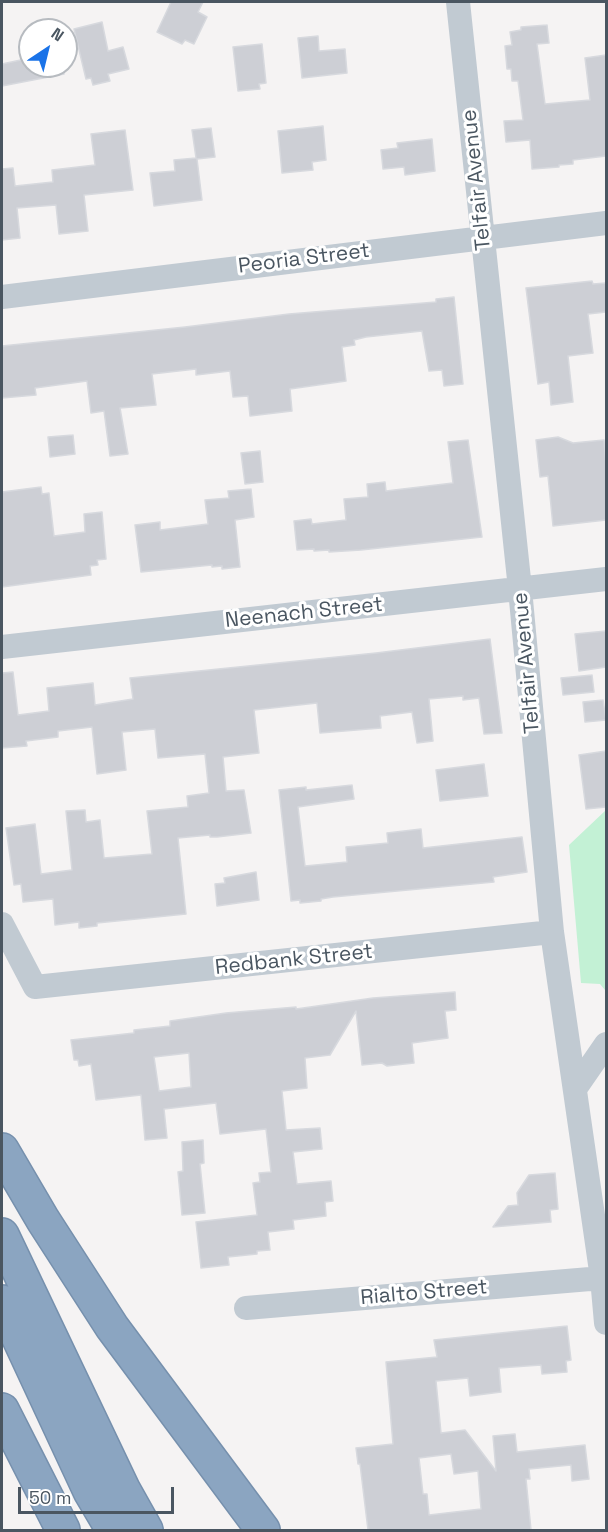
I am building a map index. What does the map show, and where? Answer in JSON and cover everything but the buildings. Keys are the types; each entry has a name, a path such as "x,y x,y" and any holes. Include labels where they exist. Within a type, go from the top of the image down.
{"highway":[{"path":"2,1150 43,1220 112,1327 263,1530"},
{"path":"2,1235 113,1468 146,1530"},
{"path":"2,1302 90,1491 113,1530"},
{"path":"2,1336 97,1530"},
{"path":"2,1410 63,1530"}],"street":[{"name":"Telfair Avenue","path":"458,2 520,589 552,932 602,1278 606,1323"},
{"name":"Peoria Street","path":"2,297 483,236 606,223"},
{"name":"Neenach Street","path":"2,647 606,579"},
{"name":"Redbank Street","path":"2,924 35,987 552,932"},
{"path":"575,1089 606,1044"},
{"name":"Rialto Street","path":"246,1308 602,1278"}],"green space":[{"path":"606,810 605,990 600,984 581,983 569,845"}]}
